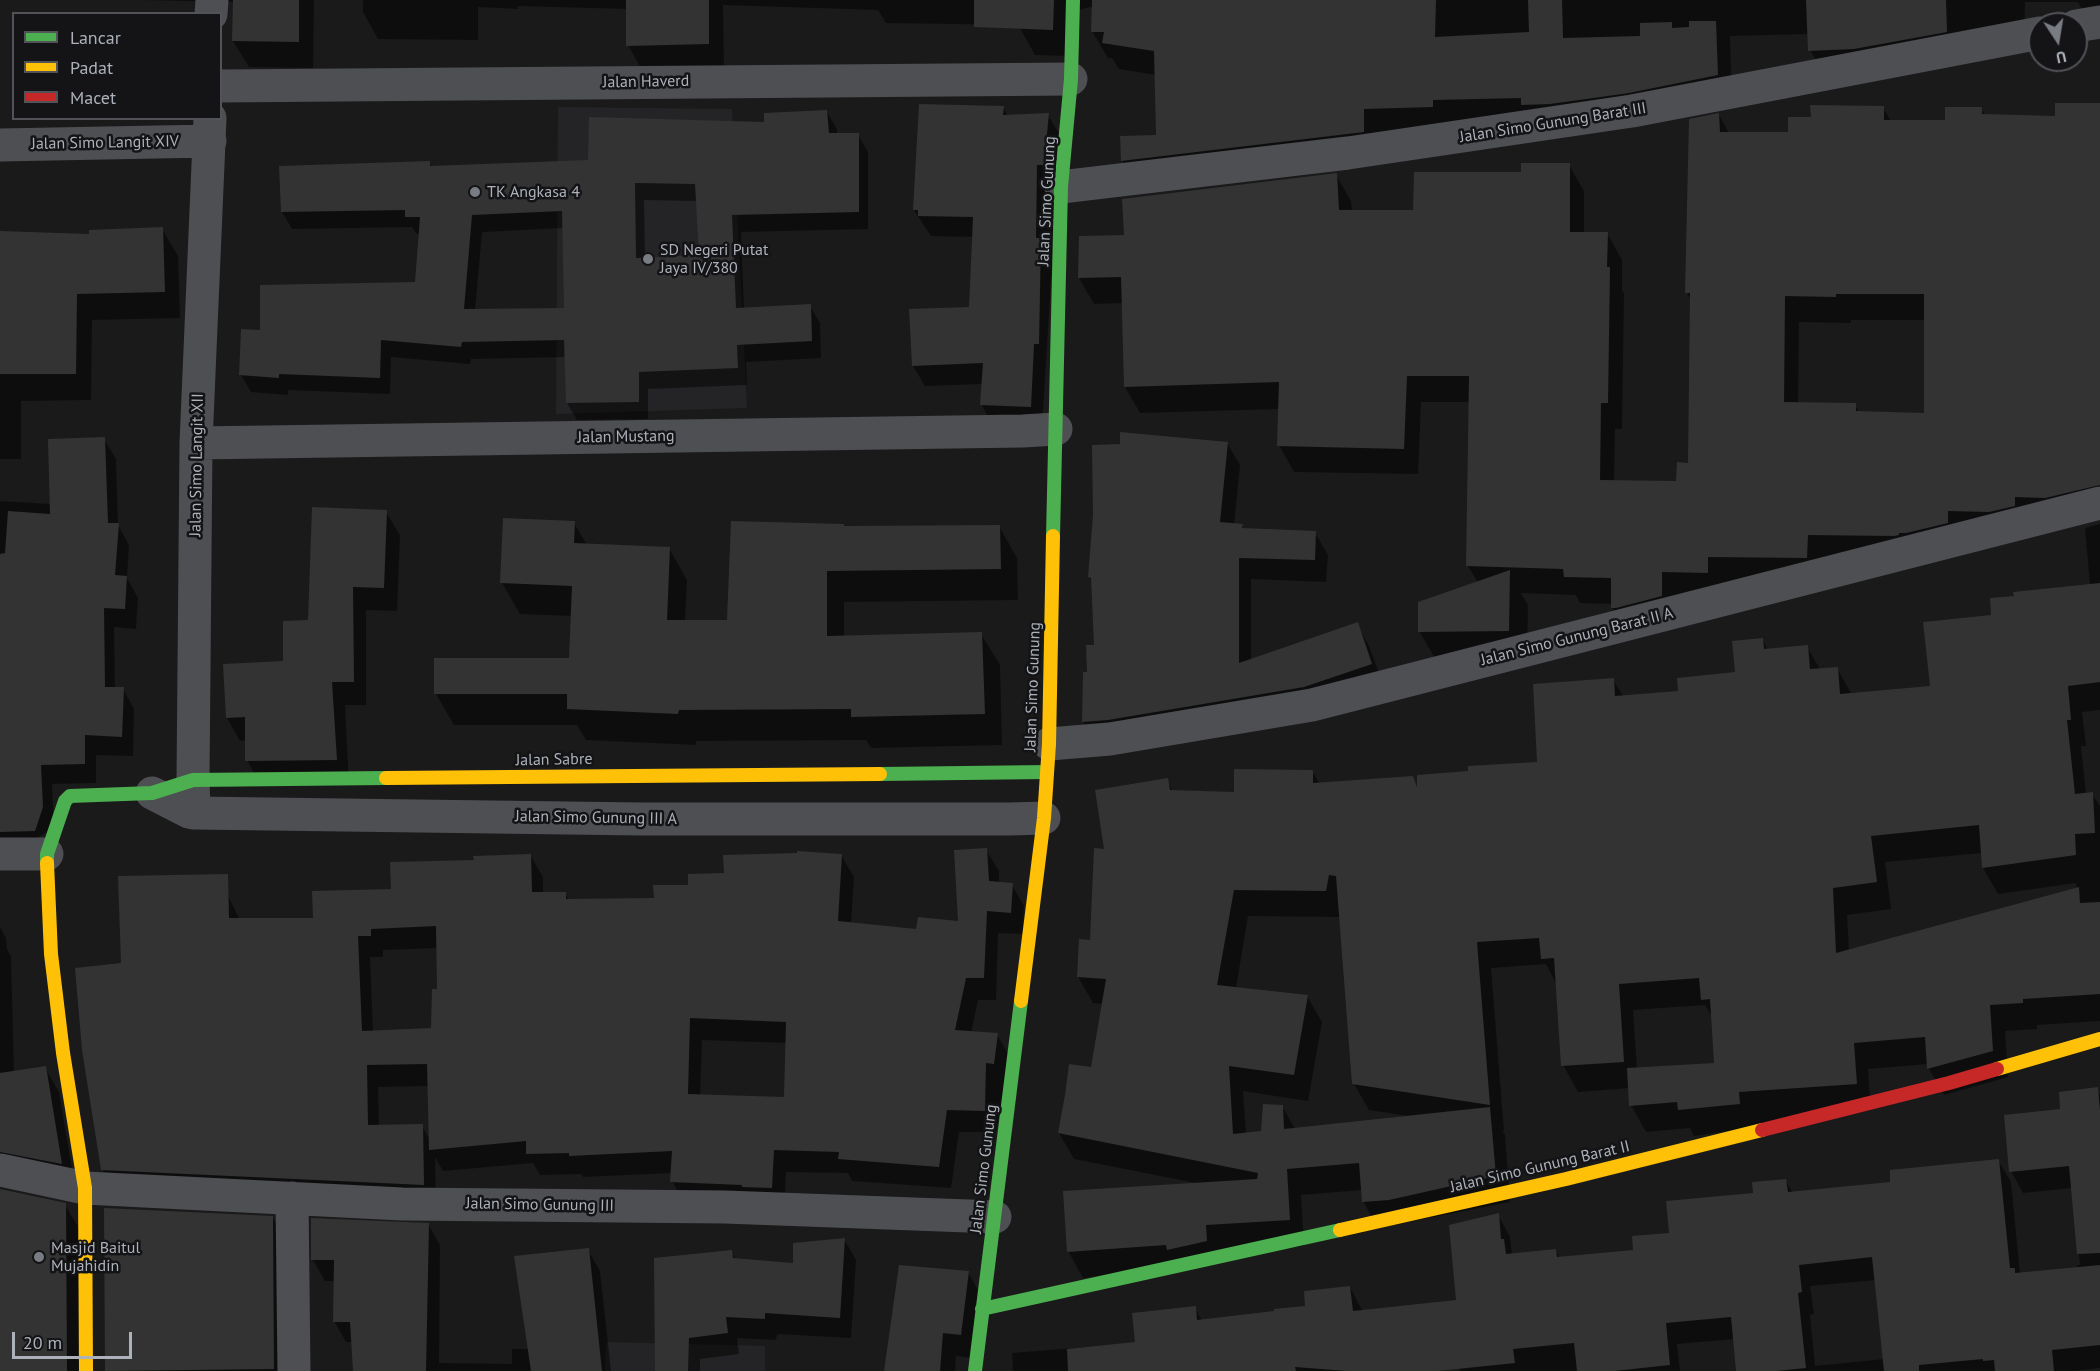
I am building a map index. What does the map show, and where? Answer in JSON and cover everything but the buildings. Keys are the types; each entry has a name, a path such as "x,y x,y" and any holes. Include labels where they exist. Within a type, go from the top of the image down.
{"street":[{"name":"Jalan Simo Gunung","path":"975,1371 1044,818 1048,758 1061,187 1071,79 1073,0"},
{"name":"Jalan Simo Gunung Barat III","path":"1061,187 1348,153 1632,111 2028,35"},
{"name":"Jalan Haverd","path":"222,86 1071,79"},
{"name":"Jalan Simo Langit XIV","path":"0,145 210,130"},
{"name":"Jalan Simo Langit XII","path":"194,813 196,442 210,130"},
{"name":"Jalan Mustang","path":"196,442 1056,429"},
{"name":"Jalan Simo Gunung Barat II A","path":"1048,758 1110,738 1312,705 2100,503"},
{"name":"Jalan Sabre","path":"47,854 65,801 70,796 152,793 193,780 1048,758"},
{"name":"Jalan Simo Gunung III A","path":"152,793 194,813 642,819 1044,818"},
{"path":"0,854 47,854 51,954 63,1053 85,1188 86,1371"},
{"name":"Jalan Simo Gunung Barat II","path":"982,1309 1566,1179 1948,1083 2100,1039"},
{"name":"Jalan Simo Gunung III","path":"0,1170 85,1188 402,1204 725,1207 995,1217"},
{"path":"292,1198 294,1371"}],"shaded area":[{"name":"SD Negeri Putat Jaya IV/380","path":"558,107 732,109 747,408 556,414"},
{"path":"606,1342 765,1346 765,1371 605,1371"}],"traffic: fast":[{"path":"1053,536 1061,187 1071,79 1073,0"},
{"path":"880,774 1047,772"},
{"path":"47,863 47,854 65,801 70,796 152,793 193,780 386,778"},
{"path":"975,1371 1021,1001"},
{"path":"982,1309 1340,1230"}],"traffic: slow":[{"path":"1021,1001 1044,818 1049,744 1053,536"},
{"path":"386,778 880,774"},
{"path":"47,863 51,954 63,1053 85,1188 86,1371"},
{"path":"1997,1069 2100,1039"},
{"path":"1340,1230 1566,1179 1762,1130"}],"traffic: jam":[{"path":"1762,1130 1997,1069"}],"place":[{"name":"TK Angkasa 4","path":"475,192"},
{"name":"SD Negeri Putat Jaya IV/380","path":"648,259"},
{"name":"Masjid Baitul Mujahidin","path":"39,1257"}]}
